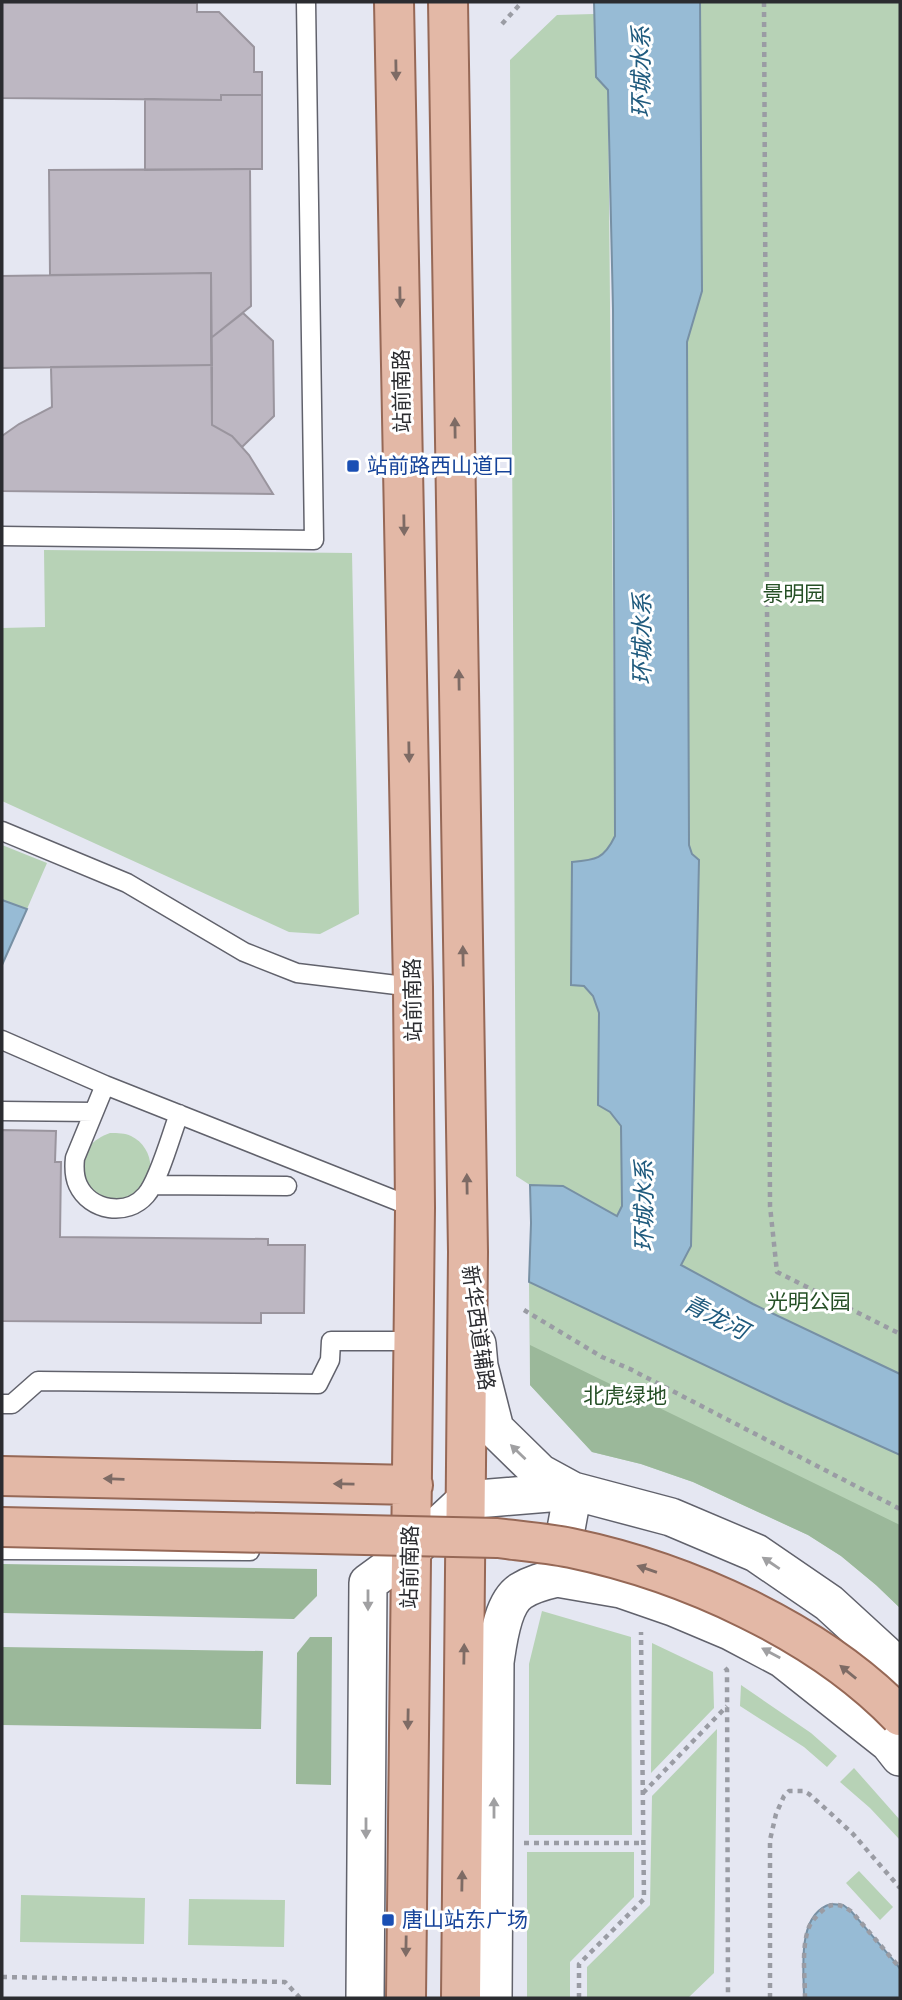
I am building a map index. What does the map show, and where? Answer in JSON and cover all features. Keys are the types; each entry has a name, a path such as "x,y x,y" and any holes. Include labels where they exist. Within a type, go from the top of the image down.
{"main road":[{"name":"站前南路","path":"394,2 415,1208 405,1998"},
{"path":"448,2 468,1252 461,1998"},
{"path":"2,1476 413,1485"},
{"path":"2,1527 497,1538 570,1548 630,1563 732,1602 783,1628 839,1664 888,1703 900,1716"}],"street":[{"name":"新华西道辅路","path":"468,1252 479,1366 495,1429 540,1473 573,1491"},
{"path":"557,1578 573,1491"},
{"path":"365,1998 368,1583 410,1553 466,1500 573,1491 671,1517 756,1553 830,1603 900,1668"},
{"path":"493,1998 495,1662 508,1606 518,1593 557,1578 621,1589 730,1631 783,1659 888,1744 900,1757"}],"lane":[{"path":"2,536 314,540 306,2"},
{"path":"2,831 127,883 244,952 297,973 413,987"},
{"path":"2,1040 105,1085 415,1208"},
{"path":"105,1085 75,1158 74,1171 84,1194 94,1203 106,1208 120,1209 133,1205 145,1196 153,1185 179,1114"},
{"path":"2,1111 94,1112"},
{"path":"153,1185 287,1186"},
{"path":"2,1404 12,1404 38,1381 318,1384 330,1360 331,1340 414,1340"},
{"path":"2,1550 274,1552"},
{"path":"369,1552 410,1553"}],"path":[{"path":"502,24 522,2"},
{"path":"764,2 770,1206 777,1272 900,1334"},
{"path":"524,1310 602,1357 900,1509"},
{"path":"630,1629 652,1636"},
{"path":"579,1998 579,1964 644,1899 641,1632"},
{"path":"717,1664 727,1670 727,1998"},
{"path":"642,1793 727,1706"},
{"path":"770,1998 770,1840 776,1814 789,1791 803,1791 818,1802 853,1834 900,1888"},
{"path":"517,1843 643,1843"},
{"path":"805,1998 807,1934 812,1921 827,1906 844,1906 852,1912 900,1968"},
{"path":"2,1978 285,1982 300,1998"}],"green space":[{"name":"景明园","path":"700,2 900,2 900,1374 753,1304 681,1265 691,1245 692,854 689,845 687,342 702,291"},
{"path":"594,14 596,77 608,90 615,836 603,854 572,862 571,984 584,986 593,996 599,1013 598,1105 610,1112 621,1126 622,1206 617,1216 563,1186 530,1185 516,1176 510,60 557,15"},
{"path":"44,550 352,553 359,914 320,934 289,932 2,801 2,628 45,627"},
{"path":"2,845 47,863 27,909 2,900"},
{"path":"110,1133 124,1134 137,1140 146,1150 150,1163 149,1176 137,1194 116,1201 95,1195 82,1169 84,1154 88,1148"},
{"name":"北虎绿地","path":"529,1282 900,1455 900,1608 841,1556 808,1535 693,1482 641,1464 592,1452 530,1385"},
{"path":"530,1345 900,1525 900,1608 841,1556 808,1535 693,1482 641,1464 592,1452 530,1385"},
{"path":"2,1564 317,1569 317,1596 294,1619 2,1613"},
{"path":"542,1611 631,1637 632,1835 529,1835 529,1664"},
{"path":"310,1637 332,1637 331,1785 296,1784 297,1653"},
{"path":"652,1643 713,1672 714,1708 651,1773"},
{"path":"2,1647 263,1651 261,1729 2,1725"},
{"path":"741,1685 811,1733 837,1756 827,1767 804,1747 740,1706"},
{"path":"717,1729 714,1973 688,1998 587,1998 587,1967 650,1905 652,1796"},
{"path":"854,1768 900,1820 900,1840 870,1808 840,1782"},
{"path":"527,1852 634,1852 634,1897 570,1962 570,1998 527,1998"},
{"path":"859,1871 893,1907 880,1920 846,1883"},
{"path":"21,1895 145,1898 144,1944 20,1942"},
{"path":"189,1899 285,1900 284,1947 188,1945"}],"water":[{"path":"594,2 700,2 702,291 687,342 689,845 692,854 699,860 691,1246 681,1265 753,1304 900,1374 900,1455 529,1282 530,1185 563,1186 617,1216 622,1206 621,1126 610,1112 598,1105 599,1013 593,996 584,986 571,985 572,862 603,854 615,836 613,309 608,90 596,77"},
{"path":"2,900 27,909 2,965"},
{"path":"831,1904 843,1905 851,1911 895,1962 900,1969 900,1998 804,1998 803,1959 807,1931 820,1910"}],"building":[{"path":"2,2 197,3 197,12 219,12 254,47 254,72 262,72 262,95 221,95 221,100 2,98"},
{"path":"221,95 262,95 262,169 145,170 145,99 221,100"},
{"path":"250,169 251,306 211,338 211,273 50,275 49,170"},
{"path":"211,273 212,365 2,368 2,276"},
{"path":"243,313 273,341 274,416 242,447 232,436 212,425 211,338"},
{"path":"212,365 212,425 232,436 249,455 273,494 2,491 2,436 52,407 51,367"},
{"path":"2,1130 56,1131 55,1162 61,1162 60,1237 268,1239 268,1245 305,1245 304,1313 261,1313 261,1323 2,1321"}],"place":[{"name":"站前路西山道口","path":"353,466"},
{"name":"唐山站东广场","path":"388,1920"}],"water label":[{"name":"环城水系","path":"641,72"},
{"name":"环城水系","path":"642,639"},
{"name":"环城水系","path":"644,1206"},
{"name":"青龙河","path":"716,1317"}],"park label":[{"name":"光明公园","path":"809,1302"}]}
